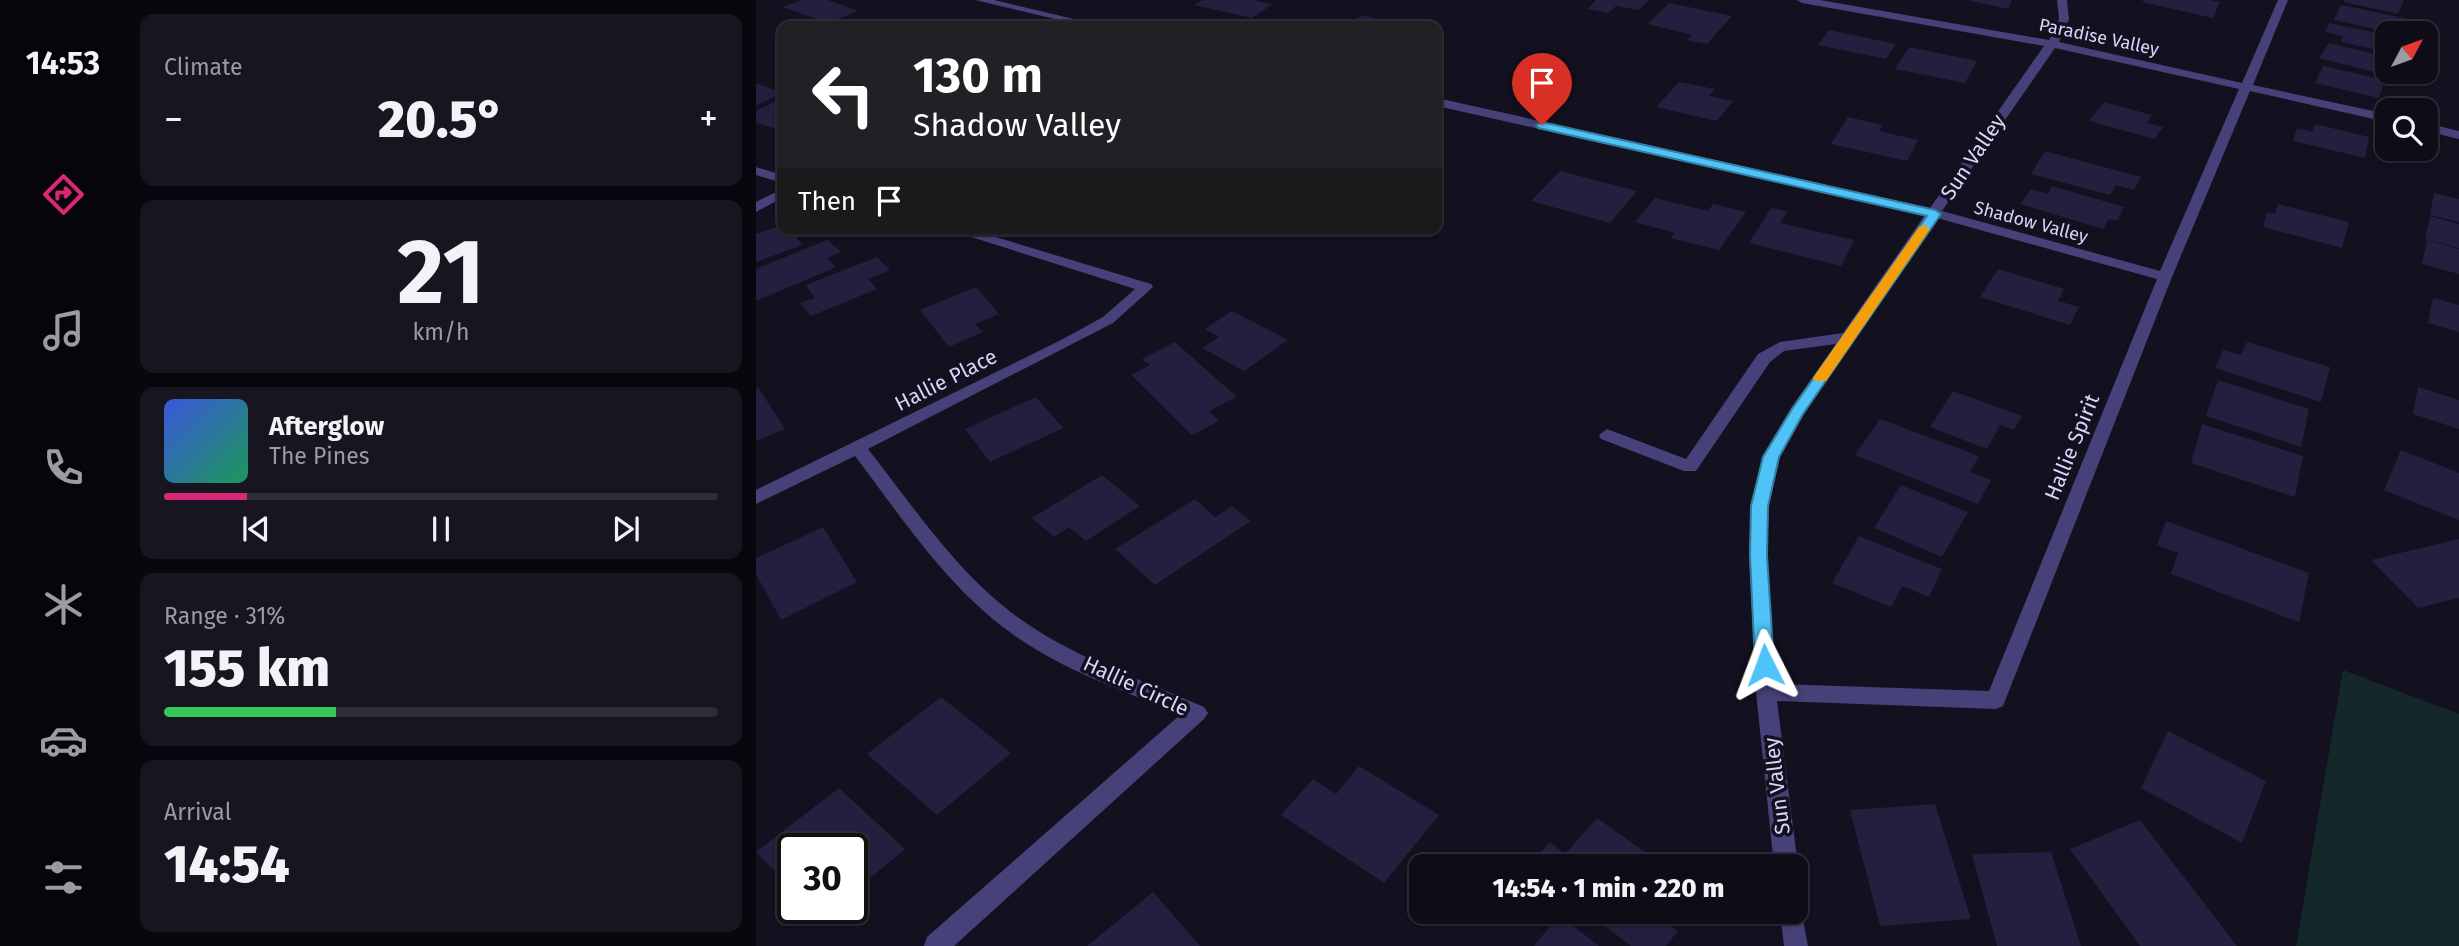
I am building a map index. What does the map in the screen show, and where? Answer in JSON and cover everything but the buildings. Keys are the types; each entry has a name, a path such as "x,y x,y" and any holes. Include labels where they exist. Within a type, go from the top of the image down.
{"street":[{"path":"980,0 1075,21"},
{"name":"Paradise Valley","path":"1802,0 2051,44 2375,115"},
{"name":"Sun Valley","path":"1785,854 1766,692 1758,555 1760,506 1771,457 1797,412 2051,44 2063,25 2065,7 2062,0"},
{"name":"Hallie Spirit","path":"1766,692 1996,700 2165,277 2283,0"},
{"name":"Shadow Valley","path":"1442,103 1935,214 2165,277"},
{"path":"2438,130 2459,135"},
{"path":"756,171 777,177"},
{"path":"756,208 777,196"},
{"name":"Hallie Place","path":"756,498 1068,343 1108,320 1146,286 973,235"},
{"path":"1607,435 1690,467 1764,358 1780,347 1849,337"},
{"name":"Hallie Circle","path":"858,448 967,583 1018,628 1086,664 1197,713 936,946"},
{"path":"1793,924 1796,946"}],"green space":[{"path":"2343,670 2459,714 2459,946 2296,946"}],"slow traffic":[{"path":"1821,378 1924,229"}],"route":[{"path":"1542,125 1935,214 1797,412 1771,457 1760,506 1758,555 1765,665"}]}
